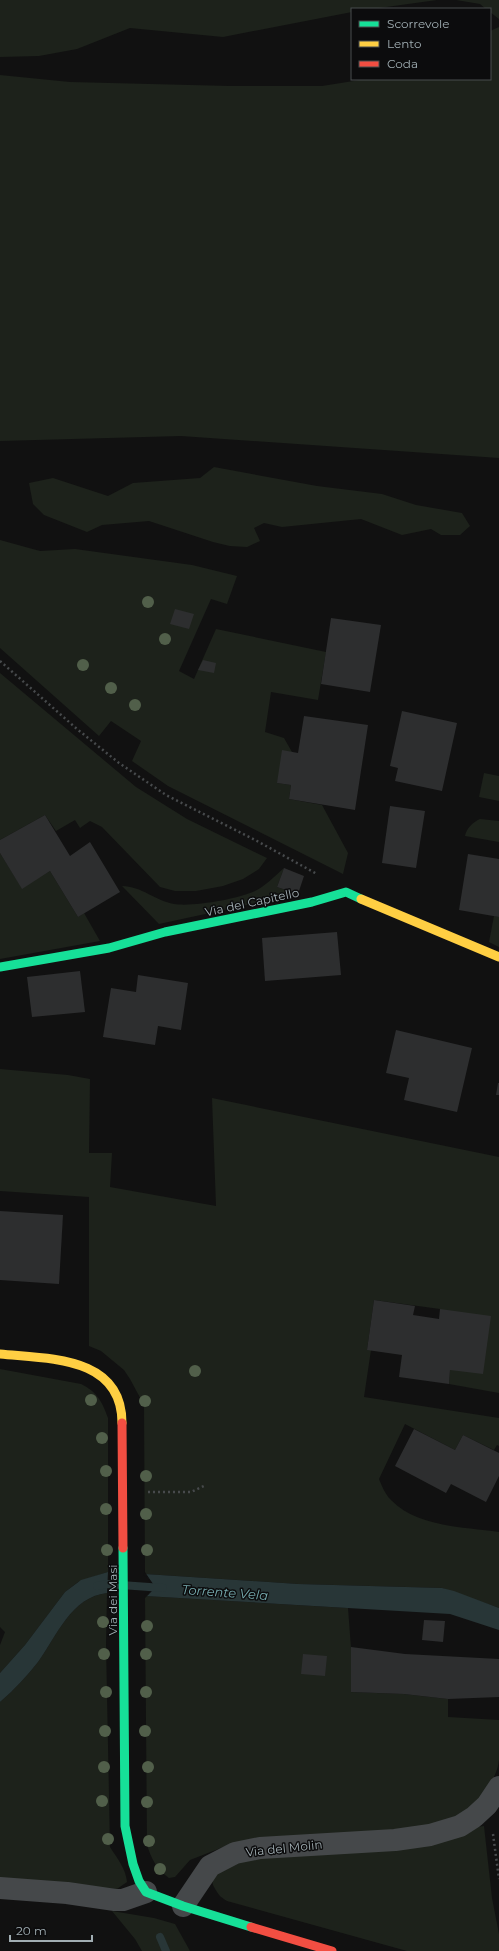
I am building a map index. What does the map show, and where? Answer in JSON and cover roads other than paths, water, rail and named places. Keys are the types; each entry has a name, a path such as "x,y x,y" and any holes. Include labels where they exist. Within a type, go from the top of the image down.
{"street":[{"name":"Via del Capitello","path":"0,967 109,948 165,932 312,902 346,892 499,957"},
{"name":"Via dei Masi","path":"0,1354 84,1366 102,1375 118,1396 122,1408 124,1489 125,1826 133,1864 139,1880 146,1892"},
{"name":"Via del Molin","path":"183,1906 210,1866 235,1853 260,1848 394,1840 430,1835 460,1826 474,1817 487,1805 499,1787"},
{"path":"0,1888 67,1893 115,1900 127,1899 146,1892 183,1906 332,1951"}],"water":[{"path":"108,1572 107,1593 94,1596 74,1610 66,1619 34,1667 25,1678 0,1702 0,1673 25,1645 65,1592 81,1580"},
{"path":"145,1574 298,1584 442,1588 499,1608 499,1630 450,1614 145,1596 148,1595 153,1584"}],"waterway":[{"name":"Torrente Vela","path":"97,1586 107,1584 163,1588"},
{"path":"160,1937 166,1951"}]}
